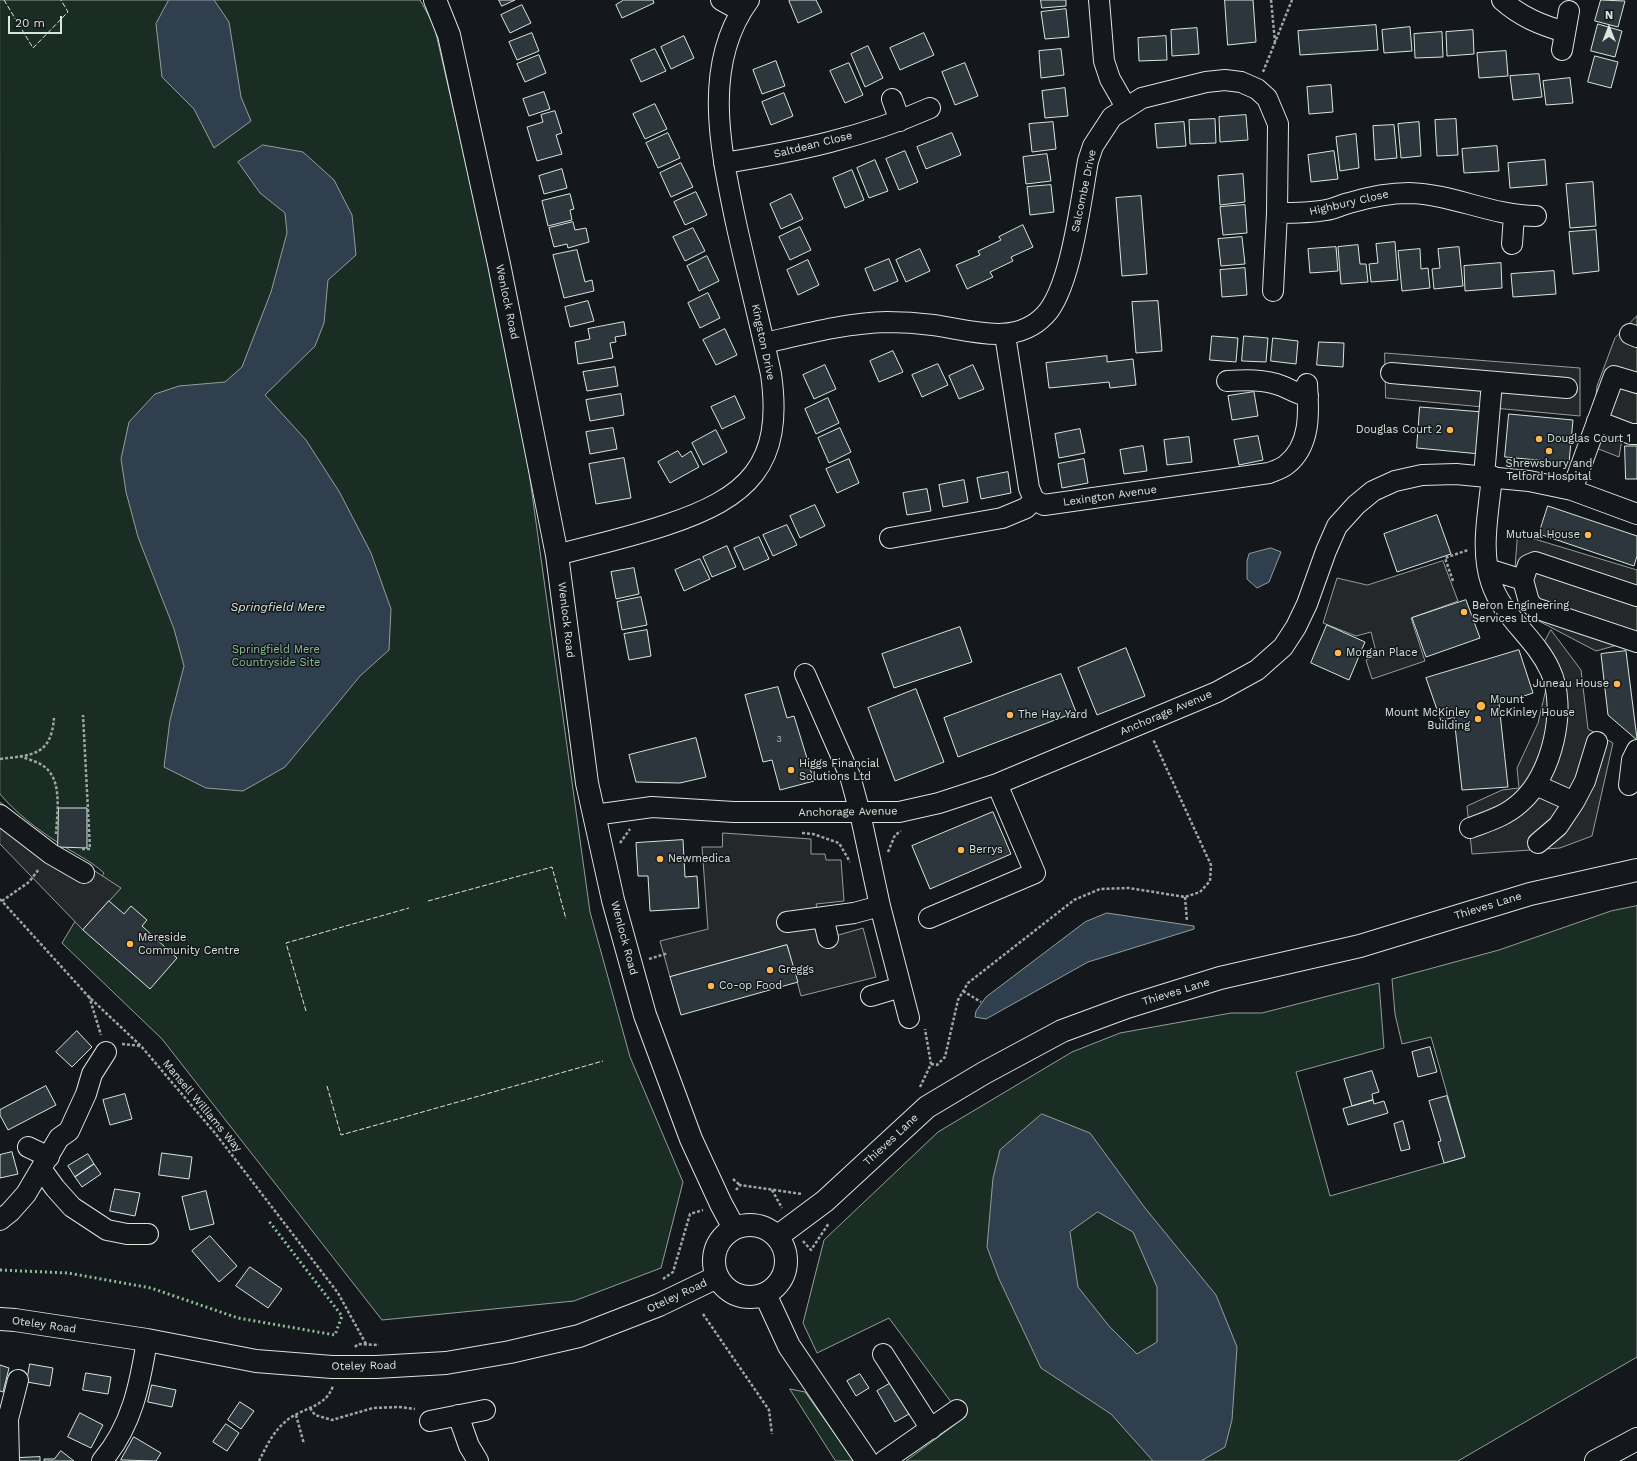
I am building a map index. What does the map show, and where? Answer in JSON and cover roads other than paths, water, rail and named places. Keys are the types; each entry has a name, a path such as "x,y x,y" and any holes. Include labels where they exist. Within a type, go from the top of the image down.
{"main road":[{"name":"Wenlock Road","path":"435,0 449,35 499,264 558,555 587,783 613,900 645,1015 691,1139 721,1204 734,1228"},
{"name":"Thieves Lane","path":"778,1236 825,1201 927,1107 984,1073 1062,1031 1127,1007 1220,978 1360,946 1530,894 1635,868"},
{"path":"745,1224 757,1224 769,1229 778,1236 786,1252 786,1269 782,1280 765,1294 754,1297 743,1297 732,1293 717,1277 714,1266 714,1254 721,1239 734,1228 745,1224"},
{"name":"Oteley Road","path":"0,1320 14,1320 148,1340 263,1362 357,1368 446,1363 510,1352 601,1329 665,1302 717,1277"},
{"path":"765,1294 789,1346 867,1461"},
{"path":"1596,1461 1637,1438"}],"street":[{"path":"722,0 745,5"},
{"path":"1099,0 1104,61 1110,79 1126,107"},
{"path":"1502,0 1526,18 1539,24 1563,41 1569,11"},
{"name":"Kingston Drive","path":"558,555 688,518 720,504 732,496 745,484 757,470 764,458 774,420 774,397 765,343 742,253 724,163 718,112 719,87 727,46 745,5"},
{"name":"Salcombe Drive","path":"765,343 842,327 886,322 919,323 980,334 1005,334 1033,324 1046,314 1062,287 1068,268 1088,161 1093,146 1112,117 1142,98 1206,82 1225,80 1241,82 1256,89 1267,98 1278,124 1277,213 1273,291"},
{"path":"892,99 900,121"},
{"name":"Saltdean Close","path":"724,163 798,149 900,121 930,108"},
{"name":"Highbury Close","path":"1277,213 1304,214 1328,210 1369,197 1393,193 1411,193 1432,195 1514,215 1536,216"},
{"path":"1512,244 1514,215"},
{"path":"890,538 1002,518 1026,508 1034,500 1029,488 1005,334"},
{"path":"1391,373 1567,388"},
{"path":"1572,490 1614,376 1637,384"},
{"path":"1226,381 1266,382 1282,386 1295,394 1308,395"},
{"path":"1470,828 1507,814 1522,802 1536,785 1546,765 1553,742 1557,719 1557,695 1555,681 1550,669 1538,650 1498,600 1490,582 1486,537 1492,382"},
{"path":"1288,406 1308,395"},
{"name":"Lexington Avenue","path":"1034,500 1044,505 1060,504 1269,473 1286,465 1298,452 1306,432 1308,395"},
{"path":"1598,422 1631,434 1637,434"},
{"name":"Anchorage Avenue","path":"594,815 652,807 734,812 899,812 940,803 997,784 1217,692 1257,670 1283,647 1319,596 1326,551 1337,526 1356,505 1373,491 1395,481 1422,474 1488,476 1529,481 1572,490 1637,514"},
{"path":"1637,596 1536,562 1528,565 1523,580 1529,602 1535,608 1637,642"},
{"path":"1488,569 1523,580"},
{"path":"805,674 850,776 860,813 880,906 910,1018"},
{"path":"1538,843 1558,826 1574,802 1585,781 1597,742"},
{"path":"1629,785 1632,760 1637,750"},
{"path":"929,918 1035,873 997,784"},
{"path":"1536,785 1574,802"},
{"path":"0,815 53,845 84,873"},
{"path":"787,922 854,913 880,906"},
{"path":"823,917 828,938"},
{"path":"871,996 901,987"},
{"path":"0,1220 10,1212 26,1194 60,1138 69,1131 86,1094 92,1074 109,1045"},
{"path":"28,1147 45,1163 55,1188 94,1229 127,1234 148,1234"},
{"path":"105,1460 123,1430 133,1409 148,1340"},
{"path":"883,1354 931,1429"},
{"path":"9,1461 4,1419 18,1380"},
{"path":"425,1416 458,1415 485,1410"},
{"path":"884,1461 957,1410"},
{"path":"458,1415 469,1446 478,1461"}],"water":[{"path":"169,0 214,0 229,22 241,97 251,121 214,148 194,109 162,77 156,24"},
{"name":"Springfield Mere","path":"263,145 303,152 334,180 352,215 356,255 328,280 324,323 315,346 265,395 306,440 340,493 371,553 391,609 389,650 360,676 285,767 243,791 206,788 164,767 170,720 184,666 174,629 138,537 126,492 121,459 129,422 155,394 179,386 225,382 242,367 271,292 287,233 285,213 260,193 238,162"},
{"path":"1271,548 1281,552 1269,582 1257,588 1247,579 1247,561 1249,554"},
{"path":"1107,913 1194,926 1194,929 1088,962 986,1019 975,1017 976,1011 986,997 1085,922"},
{"path":"1042,1114 1090,1133 1145,1208 1216,1295 1237,1347 1232,1420 1225,1447 1201,1461 1153,1461 1111,1414 1041,1368 999,1279 987,1247 993,1178 1000,1150","holes":["1098,1212 1133,1232 1157,1287 1157,1342 1137,1354 1109,1326 1078,1287 1070,1232"]}],"place":[{"name":"Douglas Court 2","path":"1450,430"},
{"name":"Douglas Court 1","path":"1539,439"},
{"name":"Shrewsbury and Telford Hospital","path":"1549,451"},
{"name":"Mutual House","path":"1588,535"},
{"name":"Beron Engineering Services Ltd","path":"1464,612"},
{"name":"Morgan Place","path":"1338,653"},
{"name":"Juneau House","path":"1617,684"},
{"name":"Mount McKinley House","path":"1481,706"},
{"name":"The Hay Yard","path":"1010,715"},
{"name":"Mount McKinley Building","path":"1478,719"},
{"name":"Higgs Financial Solutions Ltd","path":"791,770"},
{"name":"Berrys","path":"961,850"},
{"name":"Newmedica","path":"660,859"},
{"name":"Mereside Community Centre","path":"130,944"},
{"name":"Greggs","path":"770,970"},
{"name":"Co-op Food","path":"711,986"}],"park label":[{"name":"Springfield Mere Countryside Site","path":"276,656"}]}
